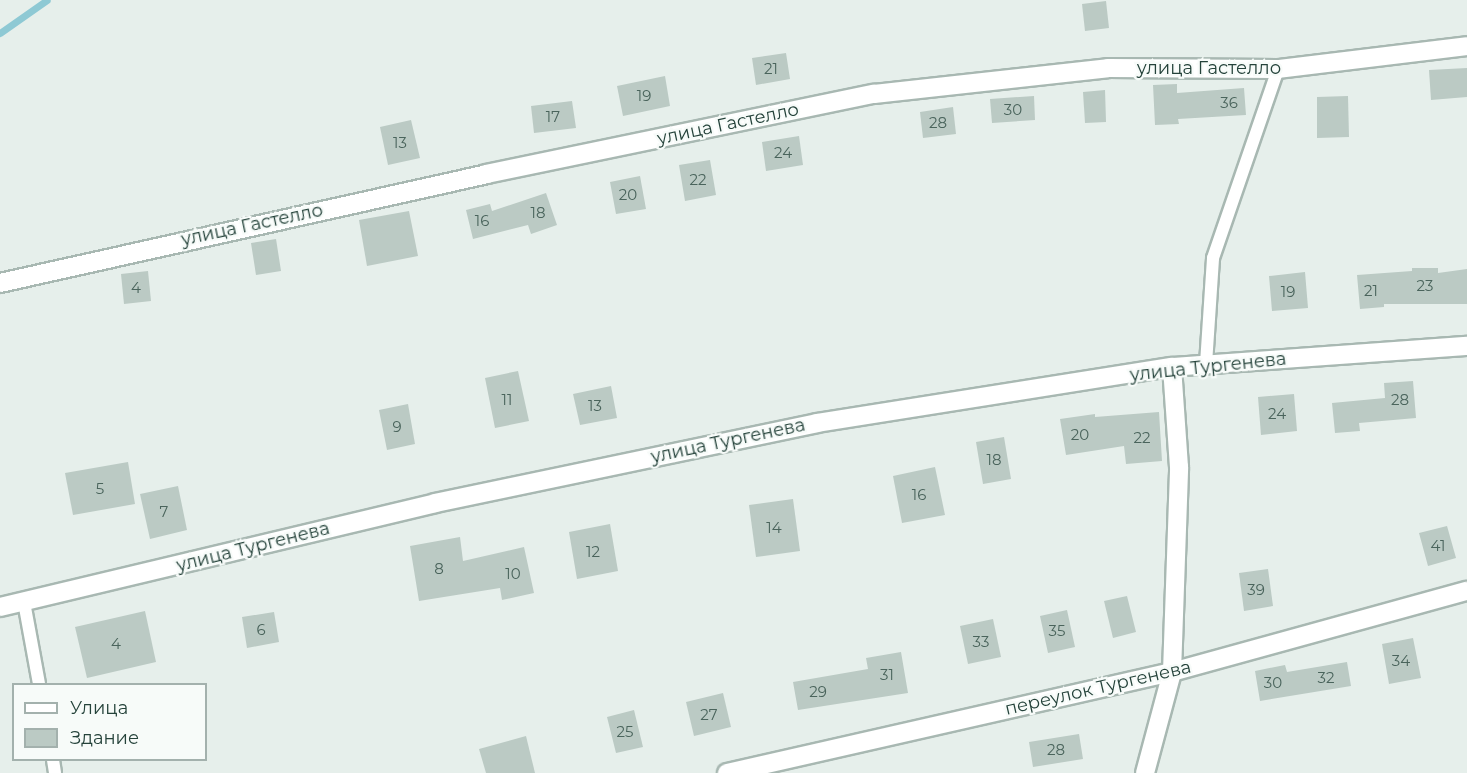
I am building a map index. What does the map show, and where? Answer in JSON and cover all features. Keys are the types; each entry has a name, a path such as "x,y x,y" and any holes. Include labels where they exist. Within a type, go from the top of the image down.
{"street":[{"name":"улица Гастелло","path":"0,283 486,174 874,94 1108,68 1278,69 1467,46"},
{"name":"улица Тургенева","path":"0,607 435,503 817,423 1172,367 1467,346"},
{"path":"1145,773 1172,672 1179,467 1172,367"},
{"name":"переулок Тургенева","path":"727,773 1172,672 1467,591"}],"lane":[{"path":"1206,364 1213,258 1278,69"},
{"path":"24,602 39,683"}],"building":[{"path":"1106,1 1109,28 1085,31 1082,4"},
{"path":"786,53 790,79 756,85 752,58"},
{"path":"1467,68 1467,97 1431,100 1429,70"},
{"path":"665,76 670,106 623,116 617,86"},
{"path":"1177,84 1177,93 1244,88 1246,115 1178,119 1179,124 1155,125 1153,85"},
{"path":"1105,90 1106,122 1085,123 1083,92"},
{"path":"1034,96 1035,120 992,123 990,99"},
{"path":"1348,96 1349,137 1317,138 1317,97"},
{"path":"572,101 576,128 534,133 531,106"},
{"path":"953,107 956,134 923,138 920,112"},
{"path":"411,120 420,158 388,165 380,127"},
{"path":"799,136 803,165 766,171 762,142"},
{"path":"710,160 716,195 685,201 679,165"},
{"path":"640,176 646,209 616,214 610,182"},
{"path":"546,193 557,225 531,234 528,225 473,239 466,210 490,204 492,211"},
{"path":"409,211 418,256 367,266 359,220"},
{"path":"276,239 281,271 256,275 251,243"},
{"path":"1412,268 1438,268 1438,273 1467,269 1467,304 1384,304 1384,307 1360,309 1357,275 1412,271"},
{"path":"148,271 151,301 124,304 121,274"},
{"path":"1305,272 1308,308 1272,311 1269,276"},
{"path":"518,371 529,421 495,428 485,378"},
{"path":"1413,381 1416,418 1359,423 1360,431 1335,433 1332,403 1385,398 1384,383"},
{"path":"611,386 617,418 580,425 573,394"},
{"path":"1294,394 1297,431 1261,435 1258,397"},
{"path":"408,404 415,444 387,450 379,410"},
{"path":"1159,412 1162,461 1126,464 1124,446 1066,455 1060,419 1095,414 1095,417"},
{"path":"1004,437 1011,479 983,484 976,442"},
{"path":"128,462 135,504 73,515 65,473"},
{"path":"935,467 945,515 902,523 893,476"},
{"path":"178,486 187,530 150,539 140,494"},
{"path":"793,499 800,551 756,557 749,505"},
{"path":"610,524 618,571 577,579 569,532"},
{"path":"1447,526 1456,558 1428,566 1419,533"},
{"path":"460,537 463,561 524,547 534,593 502,600 500,588 419,601 410,546"},
{"path":"1268,569 1273,606 1244,611 1239,573"},
{"path":"1127,596 1136,632 1113,638 1104,601"},
{"path":"1067,610 1075,647 1048,653 1040,616"},
{"path":"145,611 156,662 87,678 75,627"},
{"path":"274,612 279,642 247,648 242,617"},
{"path":"993,619 1001,657 968,664 960,626"},
{"path":"1413,638 1421,678 1389,684 1382,644"},
{"path":"901,652 908,693 798,710 793,682 868,669 866,658"},
{"path":"1347,662 1351,686 1260,701 1255,671 1285,665 1287,672"},
{"path":"723,693 731,727 694,736 686,702"},
{"path":"634,710 643,747 616,753 607,717"},
{"path":"1079,734 1083,759 1033,767 1029,742"},
{"path":"526,736 535,773 486,773 479,749"}],"waterway":[{"path":"0,33 47,0"}]}
